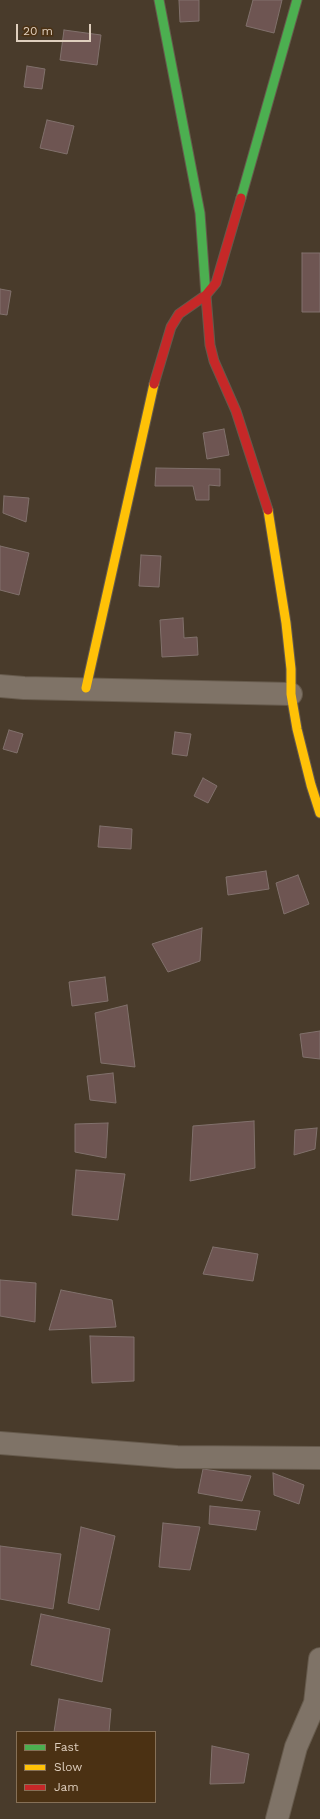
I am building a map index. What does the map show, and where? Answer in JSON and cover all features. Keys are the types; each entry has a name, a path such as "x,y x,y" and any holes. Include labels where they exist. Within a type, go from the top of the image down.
{"street":[{"path":"159,0 200,213 210,346 214,361 236,411 267,506 286,622 291,669 291,694 297,729 311,785 320,813"},
{"path":"86,688 155,379 166,341 171,326 179,314 206,295 216,283 220,274 297,0"},
{"path":"0,686 24,688 86,688 291,694"},
{"path":"0,1443 177,1457 320,1458"},
{"path":"277,1819 296,1747 315,1703 320,1659"}],"building":[{"path":"179,0 199,0 199,21 180,22"},
{"path":"253,0 282,0 274,33 246,26"},
{"path":"64,30 101,35 97,65 60,60"},
{"path":"27,66 45,69 42,89 24,87"},
{"path":"47,120 74,126 67,154 40,148"},
{"path":"302,253 320,253 320,312 302,312"},
{"path":"0,289 11,291 7,315 0,314"},
{"path":"224,429 229,455 207,459 203,433"},
{"path":"156,468 220,469 220,486 209,485 209,500 196,500 193,486 155,486"},
{"path":"4,496 29,498 26,522 3,513"},
{"path":"0,546 29,553 19,595 0,590"},
{"path":"141,555 161,556 159,587 139,586"},
{"path":"183,618 184,638 197,637 198,655 162,657 160,620"},
{"path":"9,730 23,734 17,753 3,749"},
{"path":"175,732 191,734 187,756 172,754"},
{"path":"203,778 217,786 208,803 194,796"},
{"path":"100,826 132,829 131,849 98,847"},
{"path":"266,871 269,889 228,895 226,877"},
{"path":"298,875 309,904 284,914 276,883"},
{"path":"202,928 200,961 168,972 152,944"},
{"path":"105,977 108,1001 72,1006 69,982"},
{"path":"127,1005 135,1067 101,1063 95,1013"},
{"path":"320,1031 320,1059 303,1057 300,1034"},
{"path":"113,1073 116,1103 90,1100 87,1076"},
{"path":"254,1121 255,1168 190,1181 193,1126"},
{"path":"108,1123 106,1158 75,1152 75,1124"},
{"path":"317,1128 315,1149 294,1155 295,1130"},
{"path":"76,1170 125,1174 118,1220 72,1215"},
{"path":"213,1247 258,1254 253,1281 203,1274"},
{"path":"0,1280 36,1283 35,1322 0,1316"},
{"path":"61,1290 112,1300 116,1327 49,1330"},
{"path":"90,1336 134,1337 134,1381 92,1383"},
{"path":"203,1469 251,1476 242,1501 198,1493"},
{"path":"273,1473 304,1485 299,1504 274,1495"},
{"path":"210,1506 260,1511 256,1530 209,1524"},
{"path":"163,1523 200,1527 190,1570 159,1567"},
{"path":"81,1527 115,1536 99,1610 68,1603"},
{"path":"0,1546 61,1554 53,1609 0,1599"},
{"path":"41,1614 110,1629 102,1682 31,1665"},
{"path":"59,1699 111,1709 109,1731 54,1731"},
{"path":"212,1746 249,1754 244,1783 210,1784"}],"traffic: fast":[{"path":"159,0 200,213 206,296"},
{"path":"241,198 297,0"}],"traffic: slow":[{"path":"86,688 154,384"},
{"path":"268,510 286,623 291,669 291,694 297,729 311,785 320,813"}],"traffic: jam":[{"path":"154,384 171,327 179,314 206,295 216,283 241,198"},
{"path":"206,296 210,345 214,361 236,411 268,510"}]}
